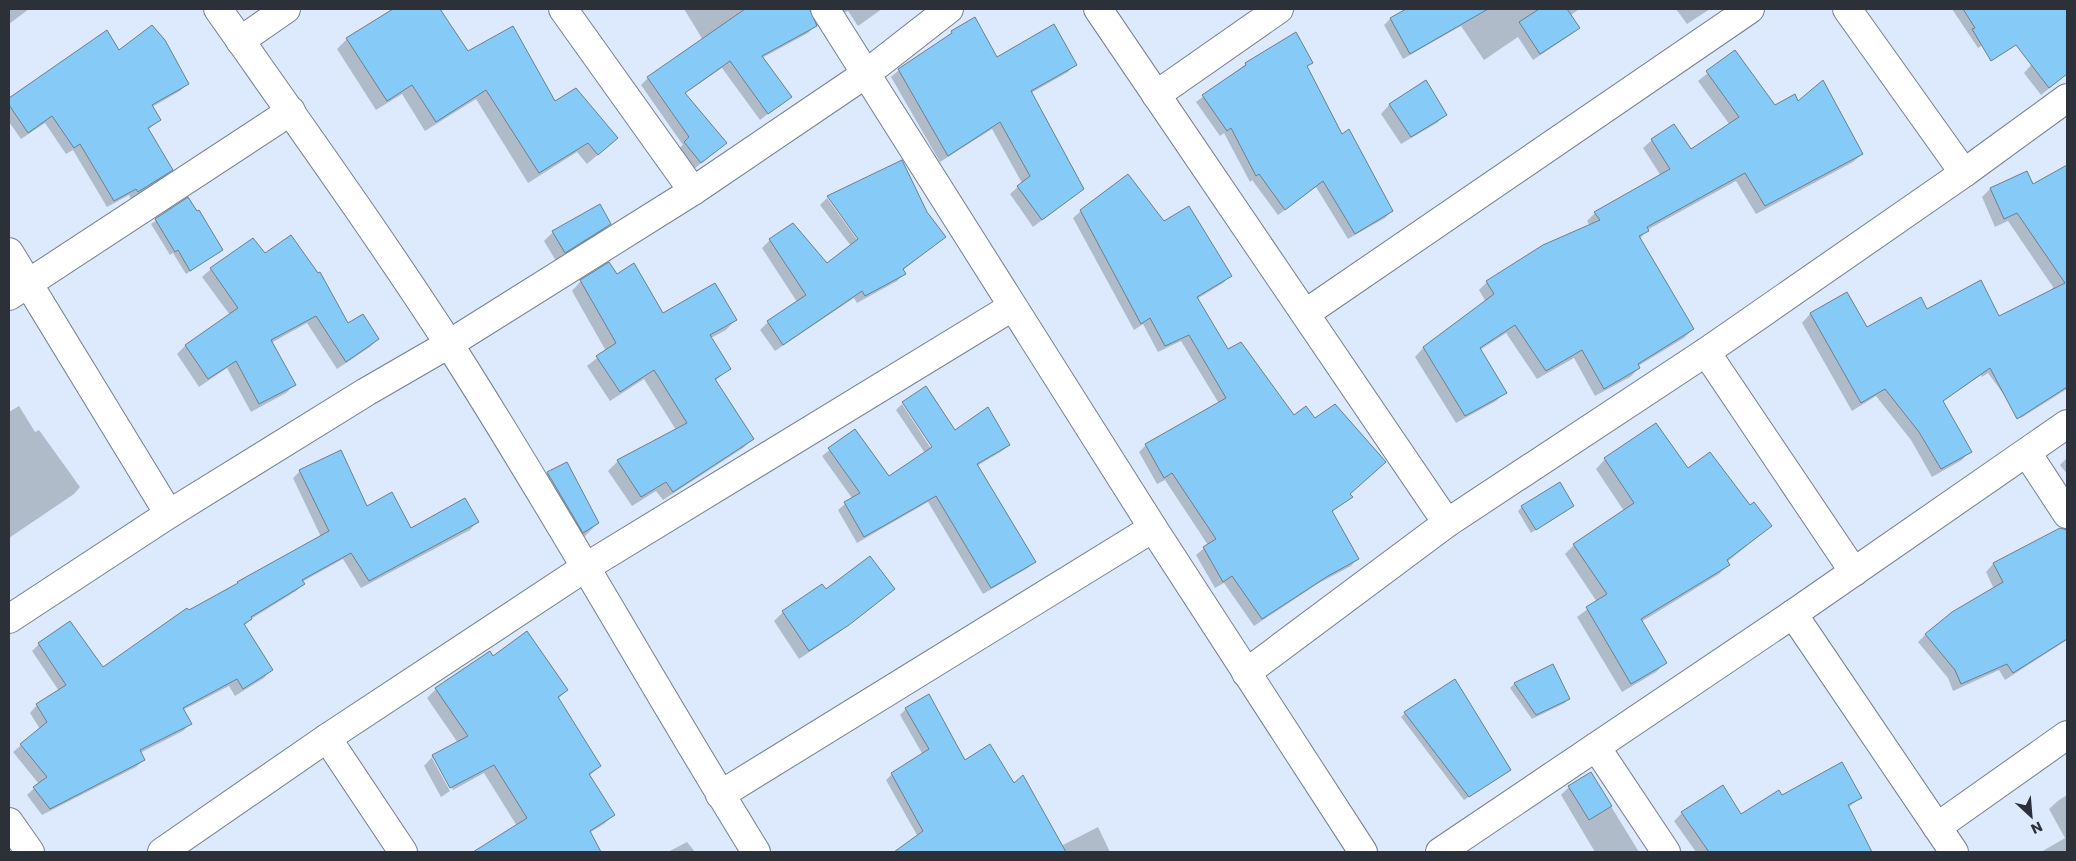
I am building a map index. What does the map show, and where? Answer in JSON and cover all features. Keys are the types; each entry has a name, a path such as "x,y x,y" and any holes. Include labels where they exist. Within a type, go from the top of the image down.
{"street":[{"path":"218,9 291,110 448,344 586,567 720,795 756,852"},
{"path":"240,40 286,9"},
{"path":"563,9 692,191"},
{"path":"825,9 867,73 1012,307 1246,673 1352,848"},
{"path":"9,619 169,514 366,392 448,344 692,191 867,73 949,9"},
{"path":"1098,9 1447,523"},
{"path":"1156,95 1279,9"},
{"path":"1306,313 1750,9"},
{"path":"1847,9 1964,173"},
{"path":"1246,673 1447,523 1706,352 1964,173 2067,98"},
{"path":"19,290 291,110"},
{"path":"9,252 19,290 169,514"},
{"path":"162,852 327,738 586,567 1012,307"},
{"path":"1706,352 1854,572"},
{"path":"1440,852 1793,614 2067,424"},
{"path":"2027,453 2067,514"},
{"path":"720,795 1153,528"},
{"path":"1793,614 1954,852"},
{"path":"1937,827 2067,735"},
{"path":"327,738 403,852"},
{"path":"1596,747 1666,852"},
{"path":"9,822 30,852"}],"building":[{"path":"393,9 440,9 468,51 513,26 555,101 576,88 618,138 598,155 588,143 539,173 486,90 436,122 412,85 387,101 346,38"},
{"path":"745,9 810,9 817,26 762,56 792,97 768,114 730,61 685,93 727,143 701,163 684,142 689,137 647,77"},
{"path":"1406,9 1488,9 1410,54 1390,18"},
{"path":"1539,9 1567,9 1580,28 1540,54 1519,22"},
{"path":"1963,9 2067,9 2067,74 2049,88 2016,45 1991,61 1972,29 1975,28"},
{"path":"975,17 997,57 1054,24 1077,65 1031,91 1084,189 1042,220 1017,186 1030,176 1000,122 948,156 898,69 952,33 951,31"},
{"path":"152,25 165,40 189,84 152,105 161,120 148,128 173,170 138,192 136,189 114,201 80,144 74,148 52,116 28,133 9,105 9,98 107,30 119,50"},
{"path":"1296,32 1313,63 1307,66 1342,134 1349,129 1393,211 1355,234 1323,181 1285,210 1259,174 1256,176 1231,128 1227,131 1202,95 1246,65 1245,63"},
{"path":"1735,50 1775,105 1795,94 1798,101 1823,80 1863,154 1765,206 1745,173 1647,227 1649,231 1639,236 1694,329 1638,364 1640,368 1604,389 1582,350 1546,371 1515,325 1480,348 1507,393 1465,416 1423,347 1494,294 1486,281 1543,245 1600,220 1594,212 1670,169 1651,139 1674,124 1691,149 1739,117 1706,71"},
{"path":"1426,80 1447,115 1411,137 1389,104"},
{"path":"902,160 927,212 946,237 903,269 906,274 865,296 862,291 783,345 767,321 806,295 769,239 793,223 827,263 858,239 827,196"},
{"path":"2067,165 2067,387 2017,419 1990,368 1943,401 1972,452 1941,469 1919,432 1885,389 1861,403 1810,313 1847,292 1867,327 1921,297 1927,309 1981,280 1999,316 2065,283 2017,213 2004,219 1990,188 2027,171 2033,184"},
{"path":"1128,174 1164,221 1189,206 1232,276 1197,297 1228,349 1241,342 1294,415 1306,406 1315,418 1335,404 1386,462 1350,494 1353,497 1332,511 1359,559 1328,576 1262,619 1232,576 1223,582 1203,547 1216,539 1172,473 1164,478 1145,444 1226,398 1189,335 1165,346 1150,318 1141,324 1080,210"},
{"path":"188,197 197,211 199,210 223,250 190,271 178,250 175,252 155,219"},
{"path":"600,204 611,224 565,253 552,231"},
{"path":"291,235 318,273 320,272 348,323 363,314 379,339 346,362 316,316 271,340 296,385 259,404 236,361 208,379 185,345 238,308 210,268 253,238 265,253"},
{"path":"609,262 617,274 634,263 663,313 715,283 737,320 710,335 731,369 715,379 754,439 673,492 666,482 641,497 617,460 687,423 654,370 620,392 596,356 616,343 580,280"},
{"path":"926,386 955,430 988,407 1010,445 977,464 1036,562 991,588 936,496 864,537 844,502 860,493 828,448 855,429 889,476 932,447 902,402"},
{"path":"1656,423 1688,468 1710,452 1750,505 1754,502 1772,526 1727,560 1730,565 1641,619 1667,663 1631,684 1586,607 1607,594 1573,544 1634,503 1604,458"},
{"path":"341,450 367,506 392,492 411,528 465,498 479,522 369,581 351,553 302,580 305,584 251,617 252,619 244,624 273,670 243,689 237,679 183,708 192,724 140,750 145,760 50,809 33,787 47,777 20,744 47,722 36,704 66,685 38,643 70,621 103,667 187,608 189,610 329,531 299,470"},
{"path":"567,462 599,523 583,533 547,472"},
{"path":"1560,482 1574,506 1536,530 1521,506"},
{"path":"2060,528 2067,530 2067,639 2013,673 2007,664 1961,684 1955,670 1925,634 1952,612 2003,582 1993,563"},
{"path":"870,556 895,589 849,625 809,651 782,611 822,584 826,589"},
{"path":"527,631 568,690 558,697 601,766 589,774 615,815 590,831 601,852 473,852 527,818 494,765 450,788 432,755 468,736 435,688 490,651 493,656"},
{"path":"1553,664 1570,699 1536,715 1514,683"},
{"path":"1455,679 1511,770 1469,797 1404,712"},
{"path":"929,694 965,760 990,744 1014,783 1023,775 1066,852 894,852 923,831 891,773 929,749 905,708"},
{"path":"1842,762 1862,798 1848,805 1872,852 1709,852 1681,812 1723,785 1741,814 1779,790 1782,795"},
{"path":"1591,772 1612,806 1589,820 1568,786"}]}
